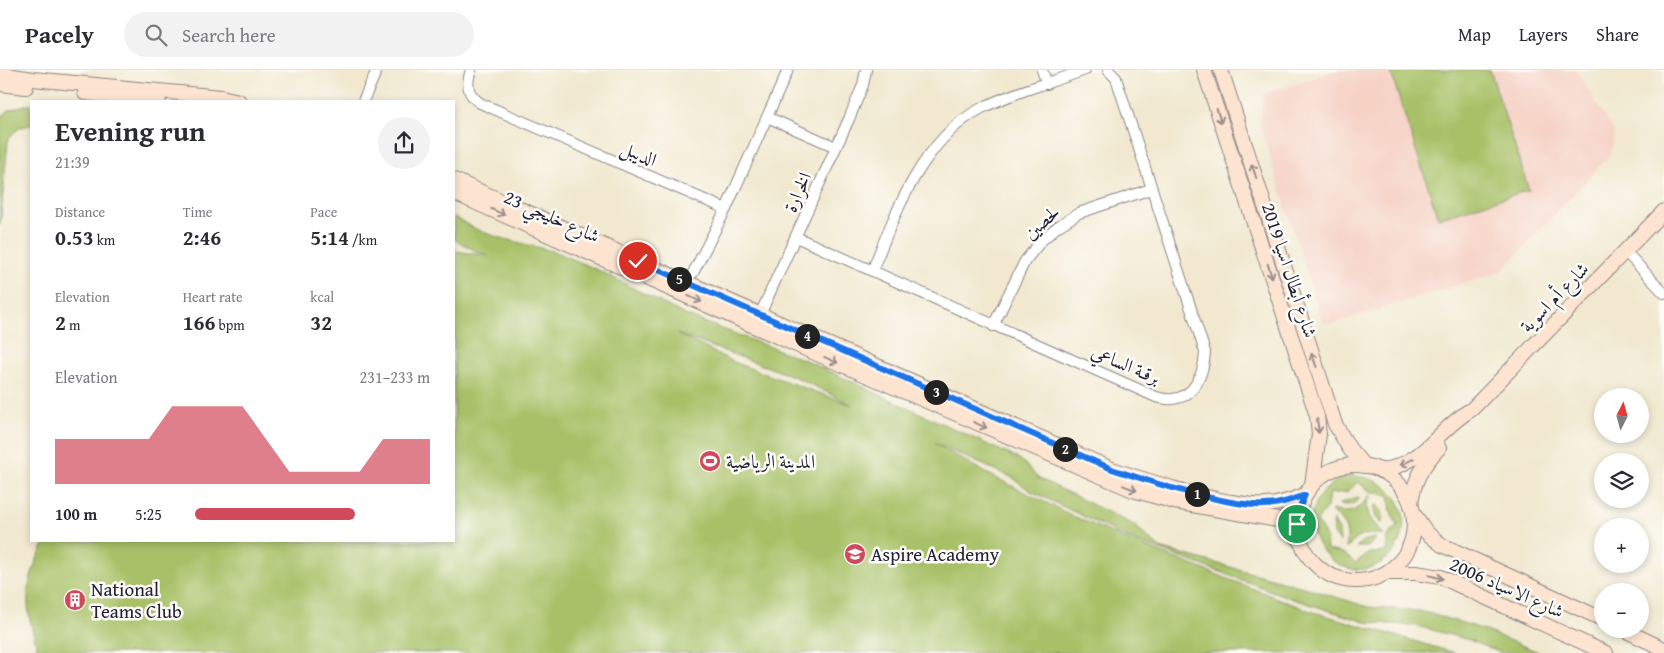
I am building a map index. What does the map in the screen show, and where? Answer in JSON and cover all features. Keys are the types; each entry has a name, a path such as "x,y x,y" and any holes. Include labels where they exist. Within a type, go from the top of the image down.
{"main road":[{"path":"13,70 30,83"},
{"name":"شارع أبطال اسيا 2019","path":"1204,70 1317,416 1319,434 1308,490"},
{"name":"شارع أبطال اسيا 2019","path":"1221,70 1335,424 1349,448 1364,466"},
{"path":"0,74 30,83"},
{"path":"0,91 30,83"},
{"path":"0,84 30,83 152,97 220,98 233,100"},
{"name":"شارع خليجي 23","path":"455,180 757,320 1044,447 1132,490 1176,502 1278,520 1291,528 1299,539"},
{"name":"شارع خليجي 23","path":"455,193 757,320"},
{"name":"شارع أم اسوية","path":"1381,471 1397,467 1419,455 1472,409 1664,211"},
{"name":"شارع أم اسوية","path":"1412,509 1416,480 1424,465 1462,424 1472,409"},
{"name":"شارع خليجي 23","path":"1044,447 1158,484 1211,498 1263,505 1278,504 1308,490"},
{"path":"1345,466 1364,466 1381,471 1396,481 1402,488 1412,509 1414,531 1409,547 1400,562 1387,573 1365,581 1339,579 1330,576 1315,565 1304,550 1299,539 1298,516 1308,490 1319,478 1345,466"},
{"name":"شارع الاسياد 2006","path":"1412,509 1426,533 1442,545 1594,615"},
{"name":"شارع الاسياد 2006","path":"1387,573 1416,573 1441,577 1606,653"},
{"path":"1641,638 1664,649"}],"street":[{"path":"364,100 377,70"},
{"name":"الديبل","path":"471,70 467,88 470,95 480,104 726,210"},
{"path":"693,273 726,210 788,70"},
{"name":"الخرارة","path":"757,320 836,147 863,85 866,70"},
{"path":"1042,70 1047,84"},
{"path":"872,271 893,220 918,173 939,143 963,120 980,109 1008,96 1084,70"},
{"name":"برقـة الساعي","path":"796,237 1156,397 1171,400 1182,397 1200,380 1204,367 1205,352 1116,78 1108,70"},
{"path":"767,117 836,147"},
{"name":"لحصين","path":"993,326 1025,261 1041,241 1057,227 1080,213 1151,189"},
{"path":"1625,251 1664,293"}],"shaded area":[{"path":"1338,70 1576,70 1614,132 1611,154 1501,272 1331,324 1322,321 1260,125 1264,94"}],"green space":[{"path":"1402,70 1490,70 1529,190 1438,218 1391,73"},
{"path":"30,105 30,125 17,130 8,141 0,225 0,118 9,110"},
{"name":"المدينة الرياضية","path":"455,218 478,230 497,237 556,252 598,270 685,315 805,360 1021,460 1038,478 1134,525 1160,548 1300,586 1368,607 1420,611 1473,626 1541,653 1501,653 1469,640 1417,626 1365,622 1296,600 1128,538 1029,490 1013,478 934,443 986,473 1071,515 1123,538 1310,611 1455,653 39,653 30,622 28,596 33,571 46,542 455,542 455,251 488,255 455,240","holes":["677,334 798,378 852,405 738,364"]},
{"path":"1348,476 1362,477 1385,486 1394,494 1400,504 1403,516 1403,528 1400,542 1396,545 1397,548 1376,565 1355,569 1336,563 1321,549 1313,530 1313,510 1324,491","holes":["1358,482 1371,492 1389,495 1392,514 1398,525 1387,537 1386,552 1369,553 1355,563 1343,553 1327,550 1326,537 1317,521 1327,507 1329,494 1347,492"]},
{"path":"1370,495 1367,506 1368,512 1371,520 1384,535 1372,534 1359,537 1346,549 1346,529 1340,519 1331,511 1345,512 1354,510"},
{"path":"1357,497 1360,498 1352,505 1340,505 1341,503"},
{"path":"1375,505 1377,505 1382,514 1382,523 1375,516"},
{"path":"1333,520 1339,530 1340,542 1334,534"},
{"path":"1376,539 1368,547 1356,547 1363,541"}],"place":[{"name":"المدينة الرياضية","path":"710,461"},
{"name":"Aspire Academy","path":"855,554"},
{"name":"National Teams Club","path":"75,600"}],"route":[{"path":"638,261 1112,469 1158,484 1211,498 1240,503 1278,504 1305,495 1299,509 1297,524"}]}
